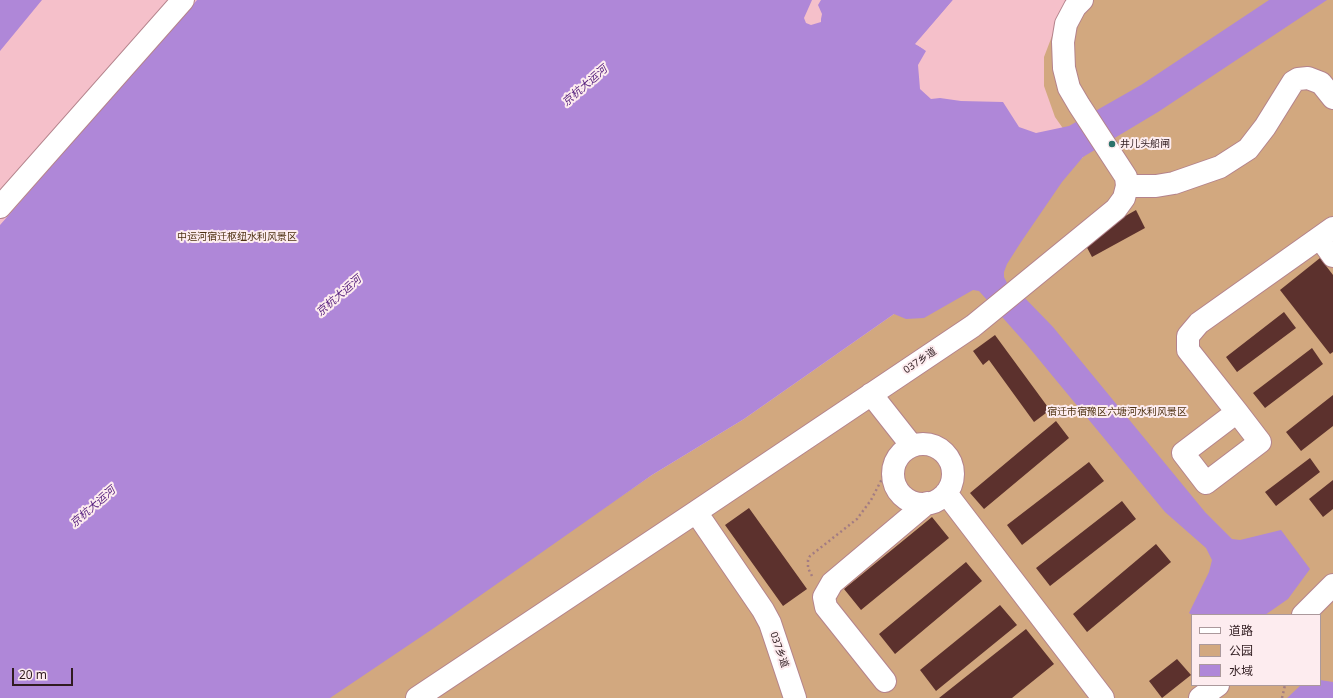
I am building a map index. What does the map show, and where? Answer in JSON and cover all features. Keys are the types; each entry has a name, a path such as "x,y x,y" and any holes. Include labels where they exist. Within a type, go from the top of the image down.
{"street":[{"path":"0,207 183,0"},
{"path":"1082,0 1075,6 1066,24 1063,42 1064,68 1069,88 1124,177 1156,186 1174,183 1220,167 1248,149 1265,127 1293,82 1298,79 1308,78 1321,83 1333,98"},
{"name":"037乡道","path":"795,698 775,636 763,610 696,512 992,312 1116,209 1124,198 1124,177"},
{"path":"1237,412 1188,350 1188,336 1199,323 1326,233 1333,256"},
{"path":"871,394 905,451"},
{"path":"916,444 927,444 937,447 945,453 951,463 953,474 951,484 941,498 932,503 922,504 908,500 900,494 894,485 892,474 894,465 905,451 916,444"},
{"path":"946,493 1103,698"},
{"path":"885,681 826,607 824,597 832,583 927,503"},
{"path":"416,698 696,512"},
{"path":"1304,614 1333,585"},
{"path":"1200,698 1217,686"}],"path":[{"path":"824,597 808,568 808,560 810,556 857,519 871,500 884,475 905,451"},
{"path":"1282,698 1285,686"}],"green space":[{"name":"宿迁市宿豫区六塘河水利风景区","path":"1071,0 1333,0 1333,698 326,698 652,475 744,419 894,314 1083,157 1055,117 1044,86 1044,57 1057,23"}],"water":[{"path":"0,0 42,0 0,51"},
{"name":"京杭大运河","path":"197,0 953,0 916,44 926,51 918,65 920,89 931,99 940,98 961,101 1003,102 1019,127 1036,133 1069,126 1141,85 1269,0 1327,0 1158,112 1083,157 1062,182 1021,242 1007,264 1004,272 1004,277 1008,285 1020,293 1053,327 1205,512 1232,539 1240,540 1281,530 1310,569 1288,599 1266,614 1191,614 1189,613 1209,572 1212,560 1206,548 1165,512 1027,345 979,291 973,290 924,318 906,319 894,314 744,419 652,475 434,628 330,698 0,698 0,225"},
{"path":"1321,680 1333,682 1333,698 1287,698 1300,686 1321,686"}],"pier":[{"path":"812,0 821,0 818,5 822,14 821,22 811,25 806,23 804,18"},
{"path":"953,0 955,0 918,44 928,51 915,44"}],"building":[{"path":"1136,210 1145,228 1092,257 1083,240"},
{"path":"1320,258 1333,275 1333,352 1330,354 1280,290"},
{"path":"1284,312 1296,328 1237,372 1226,357"},
{"path":"995,335 1050,410 1034,422 989,360 983,365 973,351"},
{"path":"1312,348 1323,364 1265,408 1253,393"},
{"path":"1333,395 1333,426 1301,451 1286,432"},
{"path":"1056,421 1069,438 984,509 970,493"},
{"path":"1310,458 1320,472 1276,506 1265,492"},
{"path":"1089,462 1104,481 1022,545 1007,525"},
{"path":"1333,480 1333,509 1323,517 1309,499"},
{"path":"1122,501 1136,519 1050,586 1036,568"},
{"path":"749,508 807,589 783,606 725,525"},
{"path":"932,517 949,538 861,610 844,589"},
{"path":"1156,544 1171,562 1087,632 1073,614"},
{"path":"966,562 982,581 895,654 879,634"},
{"path":"1000,605 1017,625 936,691 920,670"},
{"path":"1026,629 1054,664 1012,698 939,698"},
{"path":"1177,659 1191,675 1162,698 1149,681"}],"place":[{"name":"井儿头船闸","path":"1112,144"}],"park label":[{"name":"中运河宿迁枢纽水利风景区","path":"237,237"}]}
